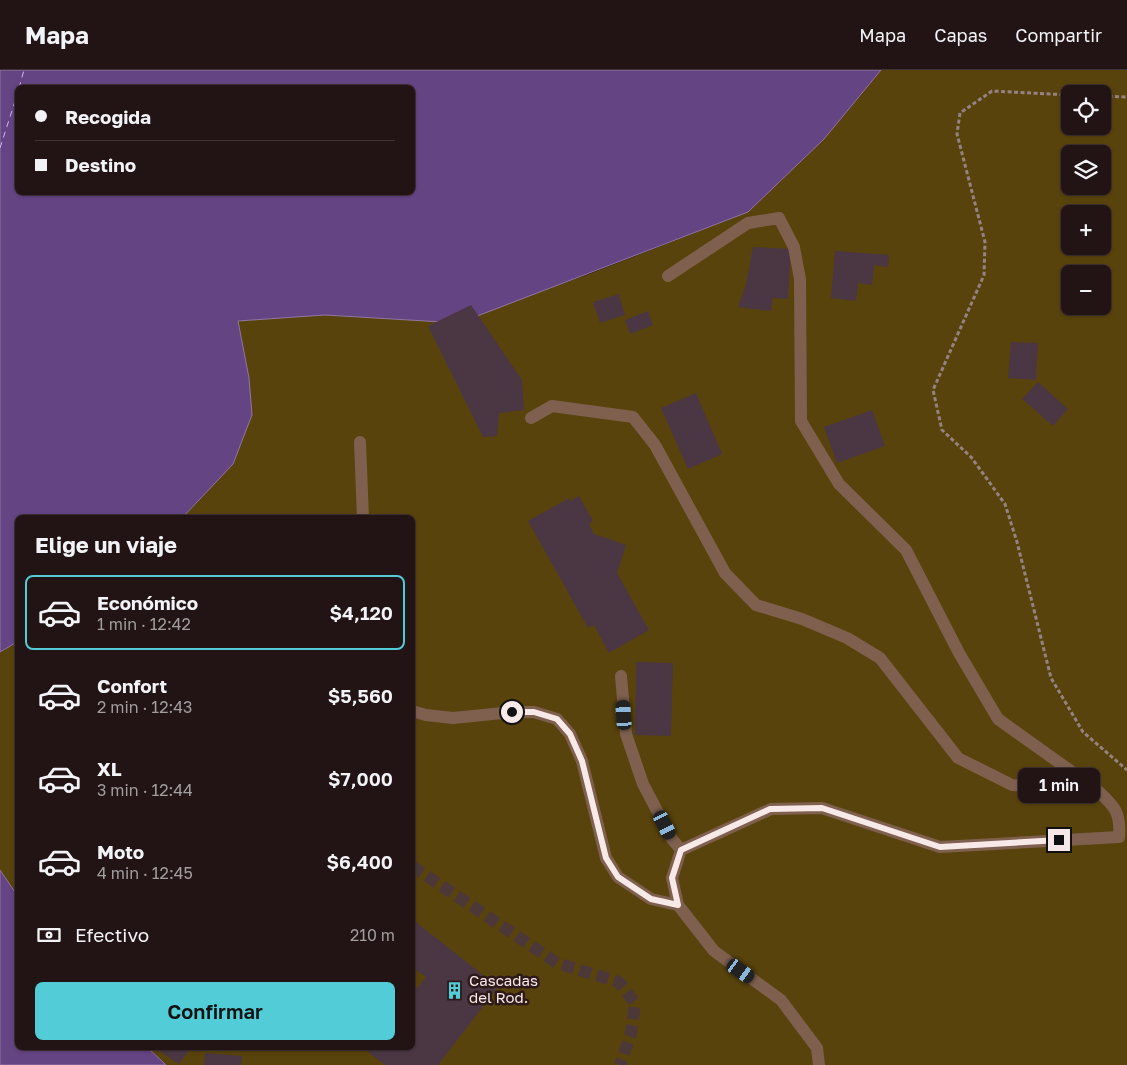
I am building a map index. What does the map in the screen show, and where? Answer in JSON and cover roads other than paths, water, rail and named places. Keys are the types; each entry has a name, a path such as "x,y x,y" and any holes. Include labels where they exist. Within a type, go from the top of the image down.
{"street":[{"path":"668,276 748,223 779,218 794,247 800,279 801,421 839,484 906,550 959,653 998,719 1096,789 1115,807 1120,822 1118,837 940,847 822,808 770,809 681,850 672,878 678,905 714,951 781,1000 817,1048 819,1065"},
{"path":"531,418 552,406 633,417 655,445 725,573 756,605 802,619 848,638 880,658 958,758 1012,786 1096,789"},
{"path":"360,442 363,515"},
{"path":"621,676 626,734 643,784 672,839 681,850"},
{"path":"415,712 453,718 512,712 534,712 557,719 570,734 582,761 606,858 618,877 651,899 678,905"}],"tunnel":[{"path":"415,868 557,963 619,982 635,1003 631,1034 620,1065"}],"place":[{"name":"Cascadas del Rod.","path":"455,990"}]}
